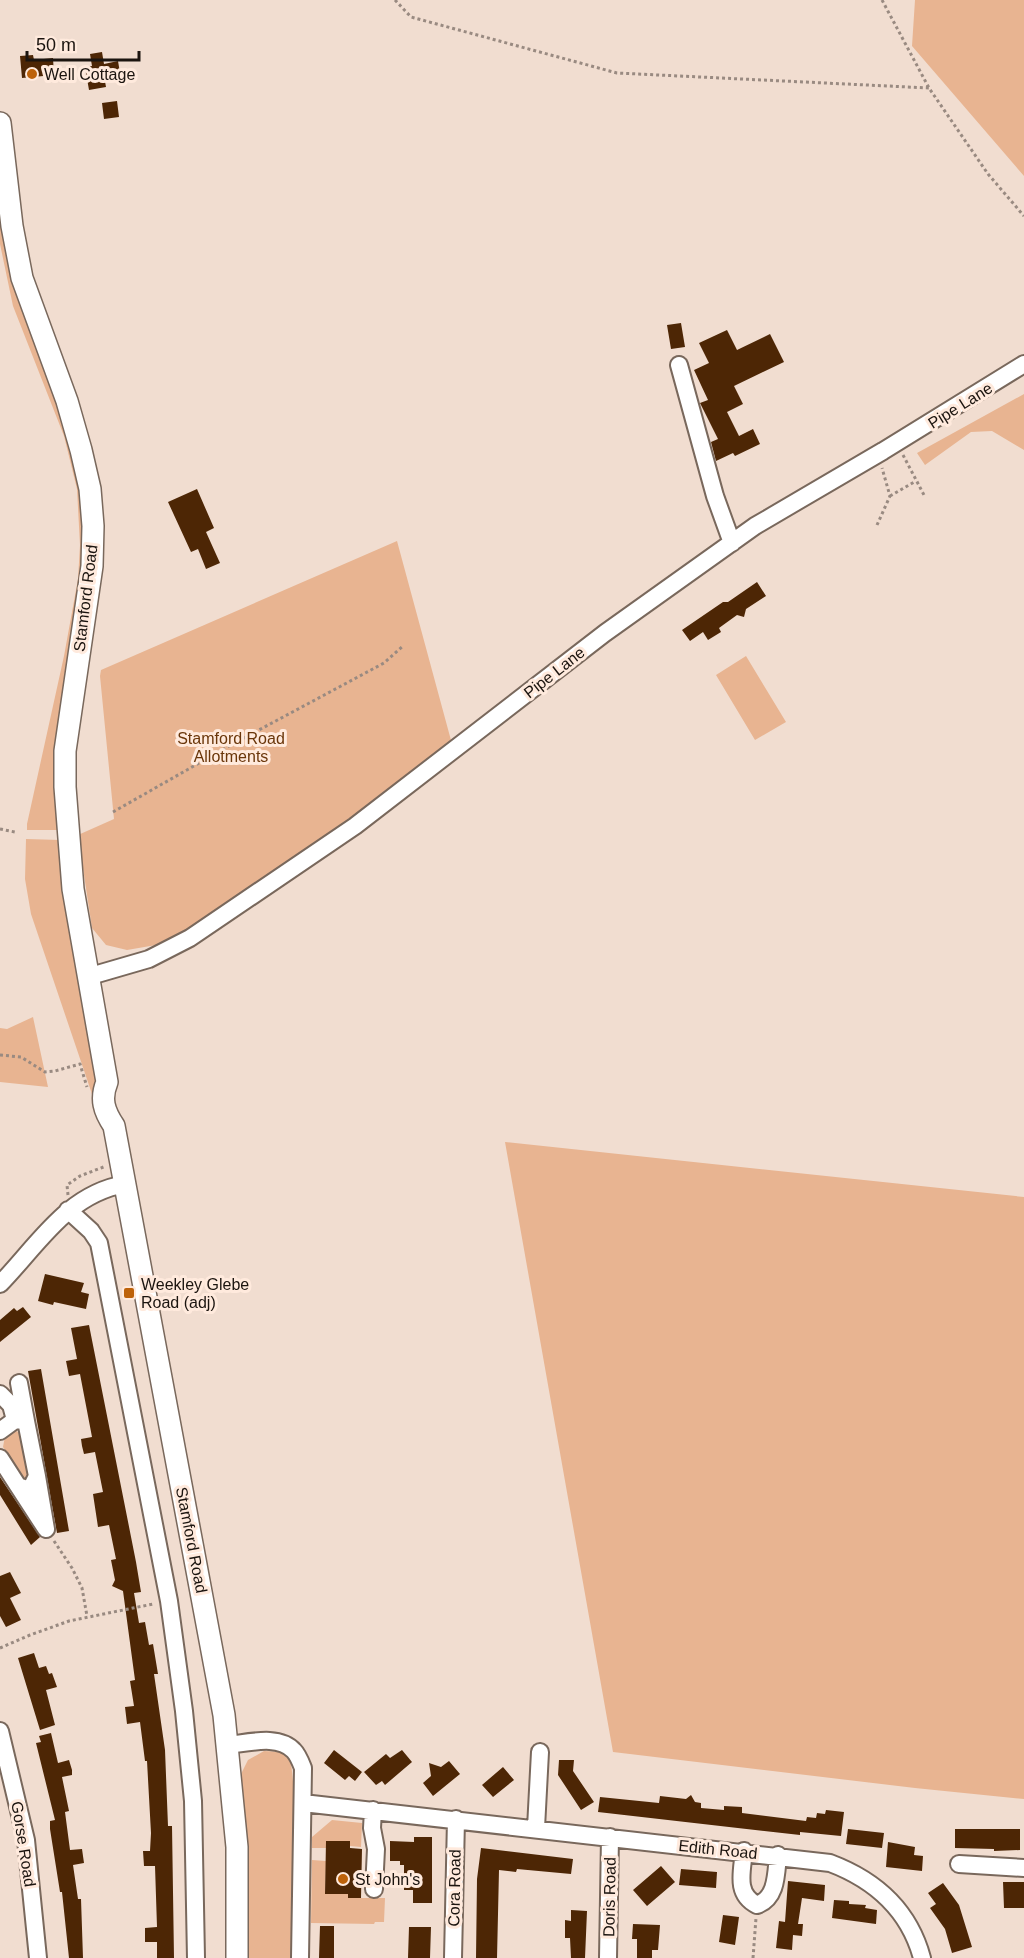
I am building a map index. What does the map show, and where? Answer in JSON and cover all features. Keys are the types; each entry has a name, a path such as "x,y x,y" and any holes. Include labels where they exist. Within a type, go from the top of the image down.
{"main road":[{"name":"Stamford Road","path":"0,123 12,226 22,278 67,401 90,489 93,526 92,566 65,751 73,889 107,1082 102,1095 105,1113 114,1126 213,1651 228,1745 237,1846 237,1958"}],"street":[{"name":"Pipe Lane","path":"87,977 149,959 190,938 355,826 605,633 755,526 890,447 1024,364"},
{"path":"680,365 715,496 732,543"},
{"path":"0,1284 68,1210 86,1197 104,1189 125,1184"},
{"name":"Stamford Road","path":"68,1210 91,1231 99,1244 169,1601 193,1801 196,1958"},
{"path":"19,1383 21,1420 37,1476 46,1530"},
{"path":"0,1394 21,1420"},
{"path":"0,1431 21,1420"},
{"path":"0,1458 46,1530"},
{"path":"18,1486 30,1490 37,1476"},
{"name":"Gorse Road","path":"0,1731 6,1776 26,1840 38,1958"},
{"path":"228,1745 275,1741 284,1743 294,1751 303,1768 300,1958"},
{"path":"536,1828 540,1752"},
{"name":"Edith Road","path":"303,1803 744,1851 830,1863 851,1871 889,1898 903,1915 922,1958"},
{"path":"373,1810 372,1828 376,1849 374,1889"},
{"name":"Cora Road","path":"453,1958 456,1819"},
{"name":"Doris Road","path":"608,1958 610,1837"},
{"path":"744,1851 741,1882 744,1896 757,1905 771,1896 778,1855"},
{"path":"959,1864 1024,1868"}],"path":[{"path":"395,0 411,17 617,73 929,88"},
{"path":"882,0 929,88 988,174 1024,216"},
{"path":"906,460 924,495"},
{"path":"884,472 890,496"},
{"path":"877,525 890,496 916,481"},
{"path":"113,812 229,746 384,663 402,647"},
{"path":"0,829 15,832"},
{"path":"0,1055 21,1057 45,1072 80,1064"},
{"path":"67,1185 80,1176 106,1166"},
{"path":"46,1530 82,1588 87,1617"},
{"path":"0,1648 30,1635 87,1617 161,1603"},
{"path":"753,1958 757,1905"}],"green space":[{"path":"915,0 1024,0 1024,176 912,46"},
{"path":"0,201 69,433 82,488 84,545 58,830 27,830 27,824 64,656 78,579 80,545 77,489 64,436 13,306 0,244"},
{"path":"1024,394 1024,450 992,431 971,432 925,465 917,453"},
{"name":"Stamford Road Allotments","path":"397,541 452,744 310,849 180,934 156,945 127,950 106,945 92,928 78,835 114,819 101,670"},
{"path":"746,656 786,722 755,740 716,675"},
{"path":"26,839 60,840 99,1099 94,1100 31,914 25,879"},
{"path":"33,1017 48,1087 0,1082 0,1028 7,1029"},
{"path":"505,1142 1024,1197 1024,1799 613,1752"},
{"path":"12,1430 22,1435 30,1475 25,1479 3,1447 5,1436"},
{"path":"264,1751 282,1752 291,1762 295,1801 292,1958 247,1958 246,1845 240,1776 248,1760"},
{"path":"332,1820 362,1823 361,1847 350,1846 350,1841 327,1841 326,1848 312,1848 312,1837"},
{"path":"312,1860 326,1861 325,1894 348,1894 349,1898 385,1898 384,1922 374,1924 311,1923"}],"building":[{"path":"102,52 104,64 118,61 120,73 104,76 106,87 89,90 85,67 92,66 90,54"},
{"name":"Well Cottage","path":"33,55 34,60 53,58 54,75 22,78 20,56"},
{"path":"117,101 119,117 104,119 102,103"},
{"path":"681,323 685,347 671,349 667,325"},
{"path":"727,330 737,350 770,334 784,362 734,386 743,404 727,412 739,436 753,429 760,444 735,456 733,453 716,461 711,442 718,439 700,403 708,400 694,370 709,363 699,343"},
{"path":"197,489 214,528 206,532 220,563 206,569 198,549 191,552 168,502"},
{"path":"757,582 766,596 746,609 744,617 737,615 719,628 721,632 708,640 703,632 690,641 682,630"},
{"path":"45,1274 84,1283 81,1292 89,1294 86,1309 38,1301"},
{"path":"23,1307 31,1317 0,1342 0,1320 14,1308 17,1311"},
{"path":"89,1325 136,1562 141,1592 134,1593 139,1623 145,1622 149,1645 153,1644 158,1674 154,1674 165,1750 168,1826 172,1826 174,1958 157,1958 157,1942 145,1942 145,1928 157,1927 155,1866 144,1866 143,1851 150,1851 151,1833 147,1761 145,1761 140,1722 127,1724 125,1707 134,1706 130,1681 135,1680 123,1591 112,1586 115,1580 111,1560 116,1559 109,1525 98,1527 93,1494 103,1492 95,1452 84,1454 82,1446 81,1439 92,1437 80,1374 69,1376 66,1361 77,1359 71,1328"},
{"path":"41,1369 69,1531 57,1533 28,1371"},
{"path":"0,1477 40,1537 31,1545 0,1495"},
{"path":"10,1572 21,1593 10,1598 21,1620 6,1627 0,1616 0,1576"},
{"path":"34,1653 39,1668 46,1666 49,1674 52,1673 57,1687 46,1690 55,1725 40,1730 18,1658"},
{"path":"51,1733 58,1763 69,1760 72,1770 72,1775 62,1777 69,1811 65,1812 70,1850 82,1849 84,1863 73,1865 78,1899 81,1899 83,1958 69,1958 62,1892 60,1892 50,1829 50,1821 55,1820 36,1743 41,1742 39,1736"},
{"path":"334,1750 362,1772 355,1781 349,1776 345,1780 324,1763"},
{"path":"402,1750 412,1762 385,1785 382,1781 376,1785 364,1772 386,1754 390,1758"},
{"path":"559,1760 574,1760 573,1771 594,1802 581,1810 558,1775"},
{"path":"449,1761 460,1774 433,1796 423,1783 431,1776 429,1763 441,1767"},
{"path":"503,1767 514,1780 493,1797 482,1785"},
{"path":"691,1795 695,1802 701,1803 701,1808 724,1810 724,1806 742,1807 742,1813 806,1821 807,1817 816,1818 817,1813 825,1814 826,1810 844,1812 841,1836 800,1832 800,1835 598,1812 600,1797 659,1803 660,1796 686,1799"},
{"path":"848,1829 884,1833 882,1848 846,1844"},
{"path":"955,1829 1020,1829 1020,1850 955,1848"},
{"path":"414,1837 432,1837 432,1903 413,1903 413,1890 404,1890 404,1865 400,1865 400,1861 390,1861 390,1841 414,1842"},
{"name":"St John's","path":"326,1841 350,1841 350,1848 362,1849 361,1898 348,1898 348,1894 325,1894"},
{"path":"888,1842 915,1847 914,1855 923,1856 922,1871 886,1867"},
{"path":"481,1848 573,1859 571,1874 517,1869 516,1872 499,1870 497,1958 476,1958 477,1879"},
{"path":"661,1866 675,1882 647,1906 633,1890"},
{"path":"681,1869 717,1872 716,1888 679,1885"},
{"path":"788,1881 825,1885 824,1901 802,1898 798,1924 803,1924 802,1936 793,1935 792,1950 776,1948 779,1921 785,1922"},
{"path":"1003,1882 1024,1882 1024,1908 1004,1908"},
{"path":"943,1883 959,1905 972,1947 952,1953 945,1929 930,1908 936,1904 928,1893"},
{"path":"834,1900 849,1901 849,1904 866,1905 865,1908 877,1910 876,1924 832,1918"},
{"path":"571,1910 587,1911 585,1958 571,1958 570,1938 565,1938 565,1920 571,1921"},
{"path":"723,1915 739,1917 735,1945 719,1942"},
{"path":"633,1924 660,1925 658,1950 652,1950 652,1958 637,1958 637,1939 632,1939"},
{"path":"320,1926 334,1926 334,1958 319,1958"},
{"path":"409,1927 431,1927 430,1958 408,1958"}],"place":[{"name":"Well Cottage","path":"32,74"},
{"name":"Weekley Glebe Road (adj)","path":"129,1293"},
{"name":"St John's","path":"343,1879"}]}
